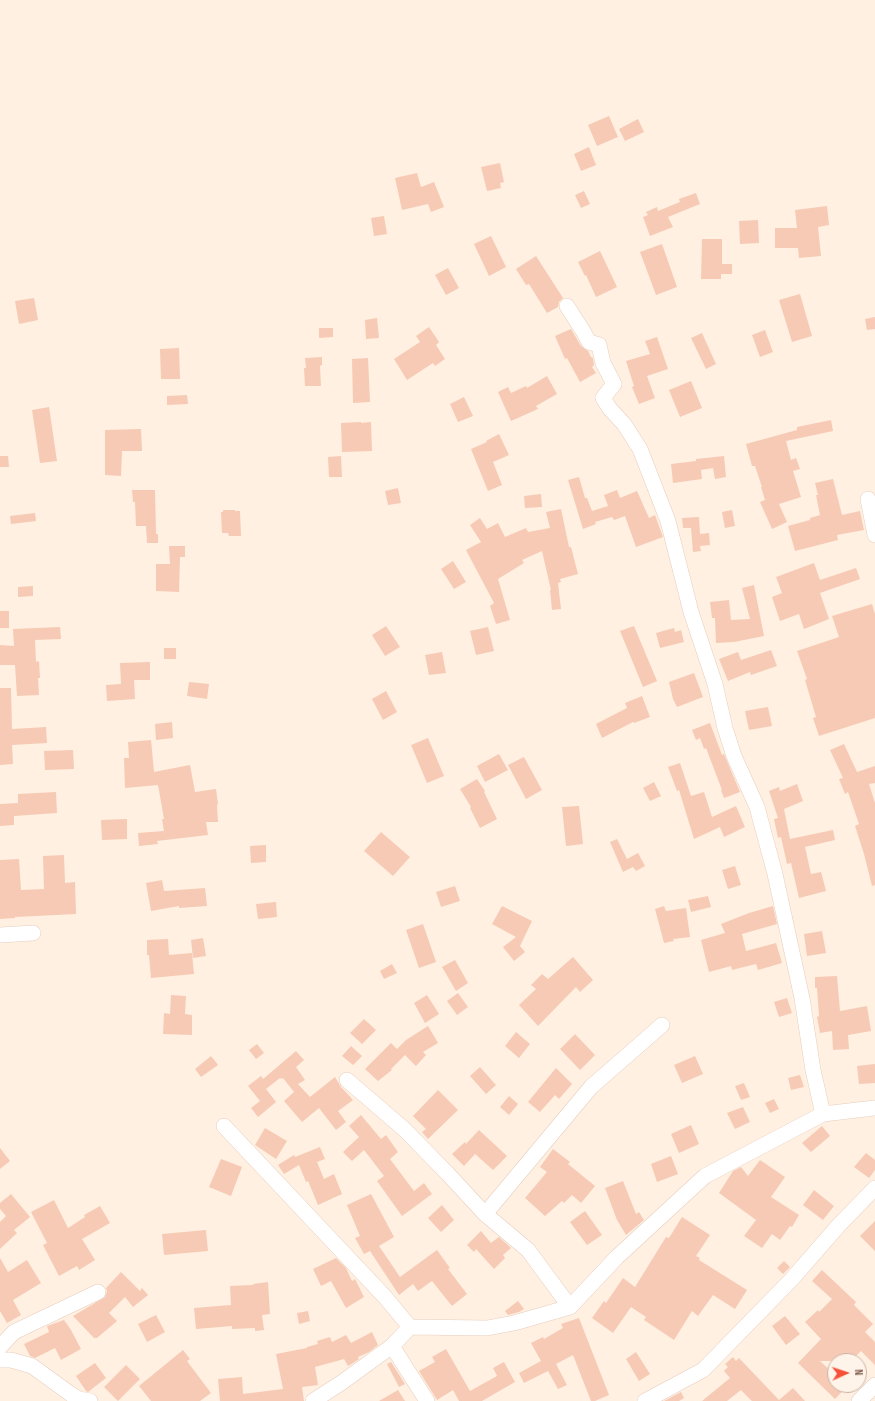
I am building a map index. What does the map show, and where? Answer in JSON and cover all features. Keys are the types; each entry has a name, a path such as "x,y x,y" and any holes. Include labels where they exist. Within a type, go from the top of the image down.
{"street":[{"path":"567,306 589,342 599,345 603,363 614,384 604,398 610,409 624,424 640,449 668,521 690,612 715,684 725,728 734,756 757,807 775,874 802,998 813,1070 823,1114"},
{"path":"868,499 875,535"},
{"path":"0,935 33,933"},
{"path":"485,1214 591,1087 662,1025"},
{"path":"347,1080 404,1129 485,1214 528,1250 570,1307"},
{"path":"313,1401 341,1383 392,1346 410,1327 487,1328 514,1323 570,1307 617,1257 705,1176 823,1114 875,1108"},
{"path":"224,1126 385,1297 410,1327"},
{"path":"645,1401 703,1370 791,1280 838,1225 875,1188"},
{"path":"0,1347 14,1332 98,1292"},
{"path":"392,1346 427,1401"},
{"path":"0,1360 11,1360 32,1366 72,1395 79,1399 90,1401"},
{"path":"859,1401 875,1385"}],"building":[{"path":"609,116 618,137 597,146 588,125"},
{"path":"638,119 644,132 625,141 619,129"},
{"path":"589,147 596,165 581,171 574,154"},
{"path":"500,163 504,182 500,183 501,188 487,191 481,167"},
{"path":"417,173 421,187 434,182 444,207 431,212 428,204 402,210 395,178"},
{"path":"584,191 590,204 581,208 575,195"},
{"path":"696,193 700,204 668,217 673,227 650,236 643,217 648,215 646,212 657,207 658,211 680,202 679,199"},
{"path":"827,206 829,225 818,227 821,256 799,258 798,248 775,248 775,228 797,228 795,210"},
{"path":"384,216 387,234 374,236 371,218"},
{"path":"758,220 759,243 740,244 739,221"},
{"path":"491,236 506,267 489,276 474,244"},
{"path":"702,239 722,239 722,264 732,264 732,274 721,274 721,279 701,279"},
{"path":"662,244 677,287 656,295 640,252"},
{"path":"600,251 617,287 596,297 578,262"},
{"path":"536,256 563,298 559,302 558,307 547,313 529,284 526,285 516,269"},
{"path":"448,268 459,288 446,295 435,275"},
{"path":"800,294 812,336 792,342 779,300"},
{"path":"34,298 38,320 19,324 15,301"},
{"path":"875,317 875,329 867,330 865,319"},
{"path":"377,318 379,338 366,339 365,320"},
{"path":"429,327 439,342 436,345 445,359 435,366 433,363 407,380 394,359 420,342 416,336"},
{"path":"319,328 333,328 333,337 319,338"},
{"path":"571,329 581,346 588,351 593,358 594,365 592,367 596,373 580,382 567,358 565,359 555,336"},
{"path":"765,330 773,352 760,357 752,335"},
{"path":"702,333 716,364 706,369 691,338"},
{"path":"657,337 668,369 647,376 655,398 639,404 632,387 634,386 626,361 650,354 645,341"},
{"path":"179,348 180,379 161,379 160,349"},
{"path":"322,357 322,365 320,366 321,386 305,386 305,358"},
{"path":"368,358 370,402 353,403 352,359"},
{"path":"547,376 557,394 536,406 538,409 511,421 498,392 508,387 511,393 526,386 527,388"},
{"path":"691,381 702,408 680,417 669,390"},
{"path":"187,395 188,404 167,405 167,396"},
{"path":"464,397 473,416 458,422 450,404"},
{"path":"49,407 57,461 40,463 32,410"},
{"path":"831,420 833,431 786,441 791,460 796,458 800,469 793,471 801,497 779,504 787,522 772,529 760,502 765,500 762,487 755,466 752,466 746,444 797,430 797,427"},
{"path":"371,422 372,451 342,452 341,423"},
{"path":"141,429 142,451 122,451 121,476 105,475 105,430"},
{"path":"499,434 509,455 493,462 502,485 488,491 471,449 487,442 486,441"},
{"path":"0,456 8,456 9,467 0,467"},
{"path":"341,456 342,477 329,477 328,457"},
{"path":"724,456 726,477 715,479 713,468 701,470 702,479 673,483 671,464 696,461 696,459"},
{"path":"579,477 585,498 587,498 592,511 608,506 604,495 617,490 620,498 637,491 649,518 655,515 663,537 636,547 625,516 614,520 612,517 595,522 596,524 583,529 568,480"},
{"path":"833,479 842,515 860,511 864,530 837,535 838,540 795,551 788,526 810,520 810,518 820,515 815,483"},
{"path":"398,488 401,503 388,505 385,491"},
{"path":"132,490 155,490 156,534 158,534 158,543 147,543 146,526 136,526 135,502 133,502"},
{"path":"541,494 542,507 525,508 524,496"},
{"path":"561,509 569,547 571,547 578,574 560,579 561,582 558,583 561,609 552,610 551,590 542,551 522,560 524,563 498,579 510,620 496,624 490,606 494,603 466,550 481,542 470,525 480,518 487,529 498,523 505,537 526,528 528,532 550,528 546,512"},
{"path":"223,510 240,511 241,536 229,536 228,533 222,533 221,512 223,512"},
{"path":"732,510 735,526 725,528 722,512"},
{"path":"35,513 36,521 11,524 10,516"},
{"path":"699,517 700,534 709,533 710,545 700,546 701,551 693,552 691,528 683,528 682,518"},
{"path":"169,546 185,546 185,557 180,557 179,592 156,591 156,564 170,564"},
{"path":"453,561 466,582 454,589 441,569"},
{"path":"814,563 820,580 856,568 860,579 820,593 829,619 804,629 799,614 780,621 772,597 782,593 776,577"},
{"path":"754,585 764,636 734,642 716,643 715,618 712,618 710,602 729,600 731,620 750,619 742,588"},
{"path":"33,586 33,596 18,597 18,587"},
{"path":"872,604 875,614 875,718 819,736 813,718 816,717 805,680 807,679 797,651 839,637 832,616"},
{"path":"0,611 9,611 9,628 0,628"},
{"path":"386,626 400,647 385,656 372,635"},
{"path":"634,626 657,681 643,687 620,631"},
{"path":"60,627 61,639 35,640 36,662 39,661 39,695 17,696 15,665 0,665 0,645 14,646 13,629"},
{"path":"488,627 494,651 476,655 470,631"},
{"path":"674,628 675,632 681,630 684,642 660,648 656,633"},
{"path":"164,648 176,648 176,659 164,659"},
{"path":"771,650 777,666 751,675 750,672 728,681 719,659 738,652 741,660"},
{"path":"442,652 446,673 429,675 425,655"},
{"path":"150,662 150,680 134,680 135,699 107,701 106,685 121,684 120,663"},
{"path":"694,673 703,697 677,707 673,699 669,682"},
{"path":"189,682 209,684 207,699 187,696"},
{"path":"0,688 11,688 12,729 46,727 47,743 12,745 13,764 0,765"},
{"path":"386,691 397,712 383,720 372,699"},
{"path":"642,696 650,717 634,723 633,722 602,738 596,724 627,708 625,703"},
{"path":"768,707 772,726 749,730 745,711"},
{"path":"172,722 173,738 156,740 155,724"},
{"path":"710,723 722,755 724,754 740,792 724,798 706,748 704,749 700,738 696,740 692,730"},
{"path":"428,738 444,776 427,783 411,745"},
{"path":"151,740 154,772 190,765 195,792 216,789 218,822 206,822 208,835 157,841 158,844 139,846 138,833 164,831 162,819 164,819 158,785 125,788 124,758 129,758 128,742"},
{"path":"844,744 857,772 875,766 875,783 869,784 875,803 875,885 872,886 855,826 859,824 848,792 845,794 839,779 843,778 830,750"},
{"path":"73,750 74,769 45,770 44,751"},
{"path":"499,754 508,770 485,782 477,766"},
{"path":"524,757 542,790 526,799 508,765"},
{"path":"680,763 691,796 704,792 712,817 736,806 745,827 724,837 720,827 694,839 679,790 677,791 668,767"},
{"path":"477,779 485,791 484,792 497,819 480,828 470,808 471,807 460,789"},
{"path":"654,782 661,796 650,801 643,788"},
{"path":"797,784 803,801 784,809 790,839 833,830 835,840 805,847 811,874 821,872 826,891 799,898 791,863 787,864 781,837 778,838 774,819 778,818 769,791 779,787 780,791"},
{"path":"56,792 57,813 14,816 14,825 0,826 0,804 18,803 18,794"},
{"path":"579,806 583,844 566,846 562,807"},
{"path":"127,819 127,839 102,840 101,820"},
{"path":"381,832 410,857 393,876 364,851"},
{"path":"617,839 627,859 638,853 645,866 636,871 633,867 623,872 610,842"},
{"path":"266,845 266,862 251,863 250,846"},
{"path":"64,855 65,883 75,882 76,914 0,919 0,860 19,859 21,890 44,889 43,856"},
{"path":"735,866 741,885 728,889 722,870"},
{"path":"162,880 164,891 205,888 207,906 179,908 179,906 151,911 146,883"},
{"path":"455,886 460,901 441,907 436,892"},
{"path":"708,896 711,907 691,912 688,900"},
{"path":"276,902 277,917 258,919 256,904"},
{"path":"502,906 532,921 520,946 525,952 514,961 503,947 516,937 492,924"},
{"path":"664,906 666,911 686,908 690,937 673,939 674,941 664,943 655,909"},
{"path":"773,906 777,924 742,934 746,951 776,943 782,963 758,970 756,964 732,970 731,966 709,972 701,940 725,933 721,924 749,913"},
{"path":"423,924 436,962 419,968 406,930"},
{"path":"822,931 826,953 807,956 804,934"},
{"path":"203,938 206,956 193,958 191,940"},
{"path":"168,939 169,955 192,953 194,974 151,978 149,955 147,955 147,940"},
{"path":"573,957 593,980 580,992 576,987 538,1026 519,1005 536,989 531,985 542,974 548,979"},
{"path":"455,960 468,983 456,991 442,967"},
{"path":"392,964 397,973 384,979 380,971"},
{"path":"837,976 840,1011 867,1006 871,1031 848,1035 849,1049 833,1050 832,1031 820,1033 817,1017 819,1016 815,977"},
{"path":"458,993 468,1007 457,1015 447,1001"},
{"path":"171,995 186,996 185,1014 192,1015 192,1035 163,1034 164,1013 170,1014"},
{"path":"427,995 439,1014 425,1023 414,1003"},
{"path":"787,998 792,1013 779,1017 774,1002"},
{"path":"364,1019 376,1030 362,1044 350,1033"},
{"path":"428,1026 438,1043 423,1052 426,1055 416,1066 405,1055 391,1069 392,1070 378,1081 365,1069 391,1043 397,1049 406,1040"},
{"path":"516,1032 530,1044 519,1058 505,1046"},
{"path":"575,1034 595,1055 580,1070 560,1049"},
{"path":"257,1044 264,1053 256,1059 249,1050"},
{"path":"351,1046 362,1056 353,1065 342,1056"},
{"path":"296,1051 304,1060 296,1067 305,1080 298,1084 310,1097 335,1077 341,1087 353,1100 338,1111 346,1122 336,1130 319,1108 302,1122 284,1101 294,1092 283,1078 280,1078 266,1089 276,1102 258,1117 251,1108 260,1101 248,1086 261,1076 263,1079"},
{"path":"211,1056 218,1065 201,1077 195,1069"},
{"path":"695,1056 703,1074 682,1083 674,1065"},
{"path":"875,1064 875,1083 859,1084 857,1066"},
{"path":"480,1067 496,1085 486,1094 470,1076"},
{"path":"556,1068 572,1084 559,1099 555,1095 540,1112 528,1102"},
{"path":"800,1075 804,1087 791,1090 788,1078"},
{"path":"744,1083 750,1097 741,1100 735,1086"},
{"path":"438,1090 458,1110 428,1139 422,1132 426,1129 413,1116"},
{"path":"509,1096 518,1104 509,1115 500,1107"},
{"path":"774,1099 779,1109 770,1113 765,1103"},
{"path":"743,1107 750,1122 735,1129 727,1113"},
{"path":"361,1115 381,1139 386,1135 398,1152 390,1159 414,1191 424,1183 432,1194 402,1216 377,1181 384,1176 364,1150 352,1161 343,1152 359,1137 349,1126"},
{"path":"691,1125 699,1144 679,1153 671,1134"},
{"path":"822,1126 830,1136 811,1152 802,1143"},
{"path":"265,1128 287,1141 276,1159 255,1145"},
{"path":"479,1130 507,1156 493,1170 475,1154 464,1166 452,1154 465,1142 466,1144"},
{"path":"320,1147 325,1159 317,1162 324,1179 334,1174 342,1194 318,1205 308,1181 306,1182 299,1165 284,1174 278,1165 294,1155 295,1157"},
{"path":"0,1148 10,1161 0,1169"},
{"path":"553,1149 570,1162 568,1164 595,1186 581,1203 572,1195 564,1203 562,1201 545,1216 525,1198 547,1172 540,1167"},
{"path":"866,1153 875,1160 875,1170 869,1178 854,1167"},
{"path":"671,1156 678,1174 657,1182 651,1164"},
{"path":"221,1159 242,1167 231,1196 209,1187"},
{"path":"760,1160 785,1177 771,1197 799,1215 792,1227 790,1226 780,1240 772,1234 762,1248 744,1236 756,1220 719,1193 733,1171 741,1167 748,1176"},
{"path":"623,1181 636,1214 639,1212 644,1220 626,1235 617,1220 605,1188"},
{"path":"814,1190 834,1206 823,1220 803,1205"},
{"path":"11,1194 30,1217 14,1230 17,1233 0,1249 0,1222 6,1216 0,1209 0,1203"},
{"path":"371,1194 394,1237 379,1246 400,1277 437,1250 450,1268 448,1269 467,1294 452,1306 432,1281 418,1291 413,1284 399,1295 370,1251 364,1254 355,1238 360,1236 347,1205"},
{"path":"54,1200 68,1228 85,1217 84,1215 100,1206 110,1223 82,1239 95,1260 79,1270 77,1266 59,1276 43,1245 47,1243 31,1212"},
{"path":"442,1205 454,1220 441,1232 428,1218"},
{"path":"585,1211 602,1235 587,1245 570,1222"},
{"path":"682,1217 710,1235 696,1256 700,1258 699,1260 747,1290 735,1309 713,1295 698,1316 692,1311 674,1340 644,1320 646,1317 631,1307 613,1333 592,1318 604,1301 606,1303 623,1278 635,1287 666,1237 669,1238"},
{"path":"875,1221 875,1251 860,1236"},
{"path":"206,1230 208,1251 164,1255 162,1234"},
{"path":"481,1231 491,1243 499,1237 511,1248 503,1255 505,1258 494,1269 476,1249 474,1252 467,1245"},
{"path":"0,1258 8,1272 27,1260 41,1283 13,1300 21,1315 7,1323 0,1311"},
{"path":"336,1258 346,1268 352,1281 355,1279 364,1297 346,1308 331,1281 321,1286 313,1269"},
{"path":"784,1261 790,1267 783,1274 777,1268"},
{"path":"822,1270 856,1302 854,1305 873,1324 865,1332 875,1342 875,1365 867,1357 867,1353 863,1353 861,1351 859,1353 827,1353 827,1361 820,1361 827,1368 827,1391 798,1363 821,1339 805,1322 818,1310 819,1312 832,1299 812,1281"},
{"path":"121,1272 140,1291 142,1288 148,1295 133,1307 125,1297 109,1313 117,1321 97,1338 94,1338 73,1316 105,1297 107,1291 106,1288"},
{"path":"268,1282 270,1314 262,1315 264,1330 255,1331 255,1328 232,1329 232,1326 196,1329 194,1308 231,1305 230,1286 253,1285"},
{"path":"518,1301 524,1309 508,1315 505,1311"},
{"path":"308,1311 310,1321 299,1324 297,1313"},
{"path":"156,1315 165,1332 147,1342 138,1324"},
{"path":"785,1316 800,1334 786,1345 772,1326"},
{"path":"579,1318 609,1395 595,1401 591,1401 573,1355 556,1364 567,1385 558,1389 548,1371 524,1383 519,1373 541,1361 531,1343 543,1337 544,1339 563,1328 561,1324"},
{"path":"64,1320 81,1349 61,1360 55,1348 35,1358 30,1356 24,1344 49,1332 47,1326"},
{"path":"372,1332 378,1345 369,1352 358,1357 359,1359 353,1363 348,1366 344,1359 315,1367 318,1385 302,1387 304,1401 220,1401 218,1379 242,1377 243,1394 283,1389 276,1354 307,1348 318,1344 317,1341 330,1337 332,1342 346,1335 351,1343"},
{"path":"446,1349 470,1391 497,1376 493,1368 504,1362 515,1382 482,1401 459,1401 453,1390 437,1400 419,1371 435,1362 432,1357"},
{"path":"183,1350 190,1359 187,1361 211,1393 200,1401 151,1401 139,1386"},
{"path":"636,1352 650,1374 639,1381 626,1359"},
{"path":"733,1357 736,1361 739,1358 779,1400 793,1388 805,1401 752,1401 741,1390 727,1401 702,1401 730,1378 724,1371 728,1367 725,1364"},
{"path":"391,1362 405,1384 399,1387 387,1364"},
{"path":"95,1363 106,1378 88,1392 76,1376"},
{"path":"126,1365 140,1379 118,1401 104,1387"},
{"path":"398,1390 405,1401 379,1401"},
{"path":"681,1392 684,1398 679,1401 664,1401"},
{"path":"829,1393 841,1393 835,1399"}]}
